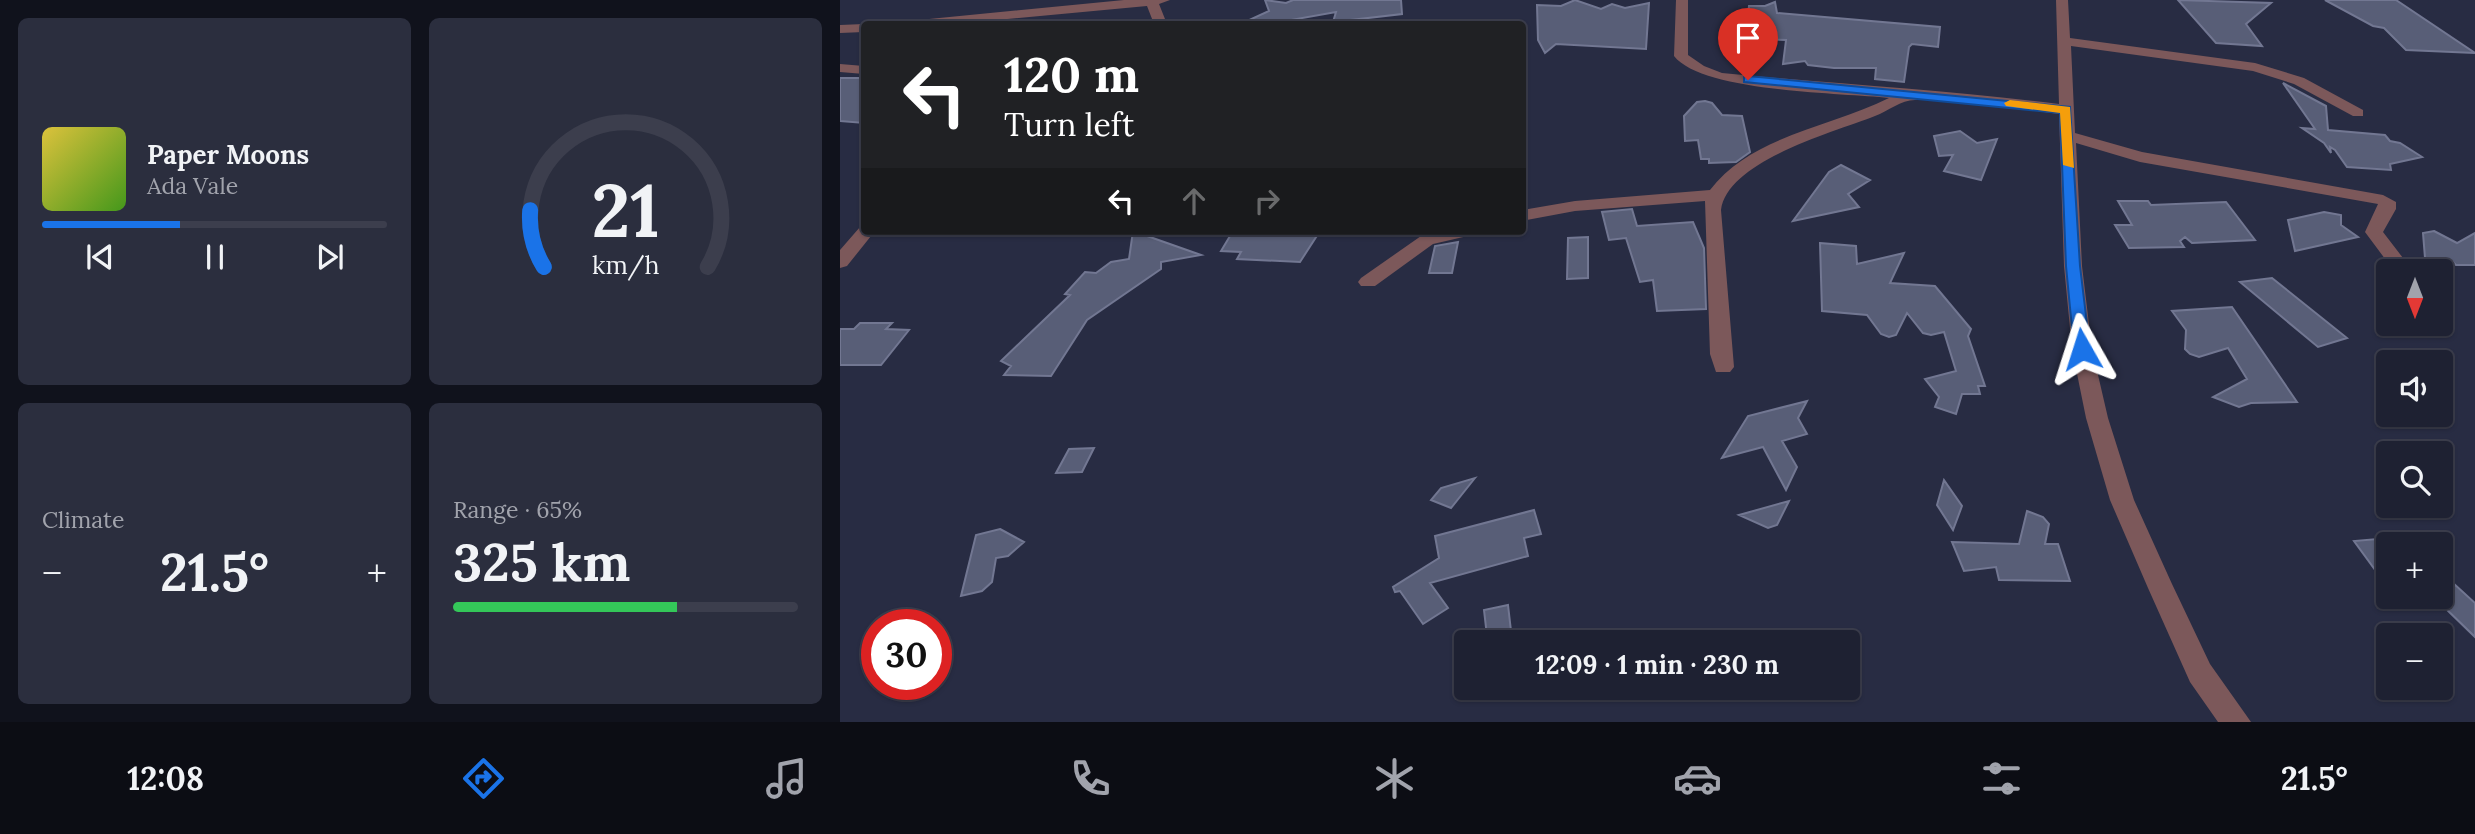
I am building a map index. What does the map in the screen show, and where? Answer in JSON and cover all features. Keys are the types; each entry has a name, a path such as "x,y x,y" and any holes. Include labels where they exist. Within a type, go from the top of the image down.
{"street":[{"path":"993,21 1155,0 1159,21"},
{"path":"1682,0 1681,56 1702,72 1801,86 2066,110"},
{"path":"2062,0 2066,41 2062,56 2069,136 2073,266 2082,349 2097,418 2122,500 2200,673 2236,722"},
{"path":"840,29 861,28"},
{"path":"2066,41 2255,67 2299,81 2358,113"},
{"path":"840,68 861,70"},
{"path":"1723,367 1718,345 1721,324 1717,286 1718,263 1712,227 1715,195 1728,180 1757,159 1909,95"},
{"path":"2069,136 2140,157 2383,200 2387,202 2387,209 2374,232 2395,259"},
{"path":"1526,215 1575,206 1715,195"},
{"path":"840,262 863,235"},
{"path":"1368,282 1427,240 1449,235"}],"building":[{"path":"1265,0 1286,3 1293,0 1401,0 1402,14 1333,21 1336,12 1285,21 1247,21 1269,11"},
{"path":"1575,0 1601,9 1612,4 1625,8 1649,3 1646,49 1556,44 1545,53 1538,40 1537,5 1561,6"},
{"path":"2178,0 2271,3 2246,24 2262,46 2216,43"},
{"path":"2325,0 2396,0 2475,53 2406,50 2384,28 2373,26"},
{"path":"1775,2 1777,13 1940,27 1938,47 1912,44 1909,47 1904,82 1875,79 1876,68 1834,68 1808,65 1805,61 1783,64 1786,40 1746,39 1749,6 1765,6"},
{"path":"840,78 861,78 861,123 840,121"},
{"path":"2283,83 2326,106 2328,130 2385,135 2390,141 2400,143 2422,157 2390,164 2391,170 2347,167 2335,150 2330,147 2331,153 2324,143 2302,128 2315,129"},
{"path":"1697,102 1712,103 1722,115 1742,116 1750,152 1736,162 1709,163 1709,159 1701,159 1698,140 1685,141 1684,116"},
{"path":"1960,131 1977,143 1997,139 1981,180 1944,171 1953,155 1939,156 1934,136"},
{"path":"1841,165 1870,180 1848,194 1859,207 1793,221 1829,172"},
{"path":"2118,201 2148,201 2151,205 2226,202 2255,240 2192,243 2185,237 2180,241 2184,247 2129,248 2115,225 2132,225"},
{"path":"1632,209 1637,226 1693,222 1704,248 1706,309 1657,311 1653,280 1640,282 1626,238 1609,240 1602,212"},
{"path":"2324,212 2341,215 2341,225 2358,237 2295,251 2288,220"},
{"path":"2434,231 2457,243 2475,233 2475,265 2456,265 2454,259 2425,258 2423,233"},
{"path":"1132,235 1144,235 1201,255 1161,262 1161,269 1087,320 1051,376 1004,375 1011,366 1001,361 1070,295 1065,294 1085,272 1096,273 1111,262 1129,259"},
{"path":"1231,235 1317,235 1300,262 1237,259 1241,252 1221,251"},
{"path":"1588,237 1588,278 1567,279 1568,238"},
{"path":"1458,242 1452,273 1429,273 1435,246"},
{"path":"1820,243 1856,246 1857,264 1904,253 1890,283 1935,286 1971,329 1968,336 1985,386 1978,386 1980,394 1962,394 1956,414 1935,407 1939,397 1925,379 1956,371 1944,332 1931,335 1923,333 1907,313 1896,335 1889,337 1881,334 1867,315 1822,311"},
{"path":"2272,278 2347,338 2318,347 2240,282"},
{"path":"2232,307 2297,402 2251,403 2239,407 2213,397 2247,379 2228,348 2199,357 2190,354 2185,349 2186,330 2172,311"},
{"path":"860,323 892,323 886,329 909,330 881,365 840,365 840,329 854,329"},
{"path":"1807,401 1798,418 1807,434 1782,441 1797,467 1786,490 1763,447 1722,458 1748,416"},
{"path":"1094,448 1082,472 1056,473 1069,449"},
{"path":"1475,478 1451,508 1431,500 1441,488"},
{"path":"1944,480 1962,506 1953,530 1937,505"},
{"path":"1789,501 1777,525 1768,528 1739,515"},
{"path":"1534,510 1541,534 1524,538 1528,556 1430,583 1448,608 1423,624 1400,591 1395,592 1393,587 1439,558 1435,536"},
{"path":"2027,511 2043,517 2049,524 2045,544 2058,544 2070,581 1999,580 1996,567 1964,571 1952,542 2019,544"},
{"path":"1000,529 1024,542 1008,556 996,558 992,582 982,591 961,596 976,535"},
{"path":"2376,539 2376,571 2354,541"},
{"path":"2453,583 2475,603 2475,637 2446,609 2453,609"},
{"path":"1508,605 1511,630 1486,630 1484,610"}],"slow traffic":[{"path":"2010,103 2066,110 2069,165"}],"route":[{"path":"1748,80 1944,96 2066,110 2073,266 2082,349"}]}
